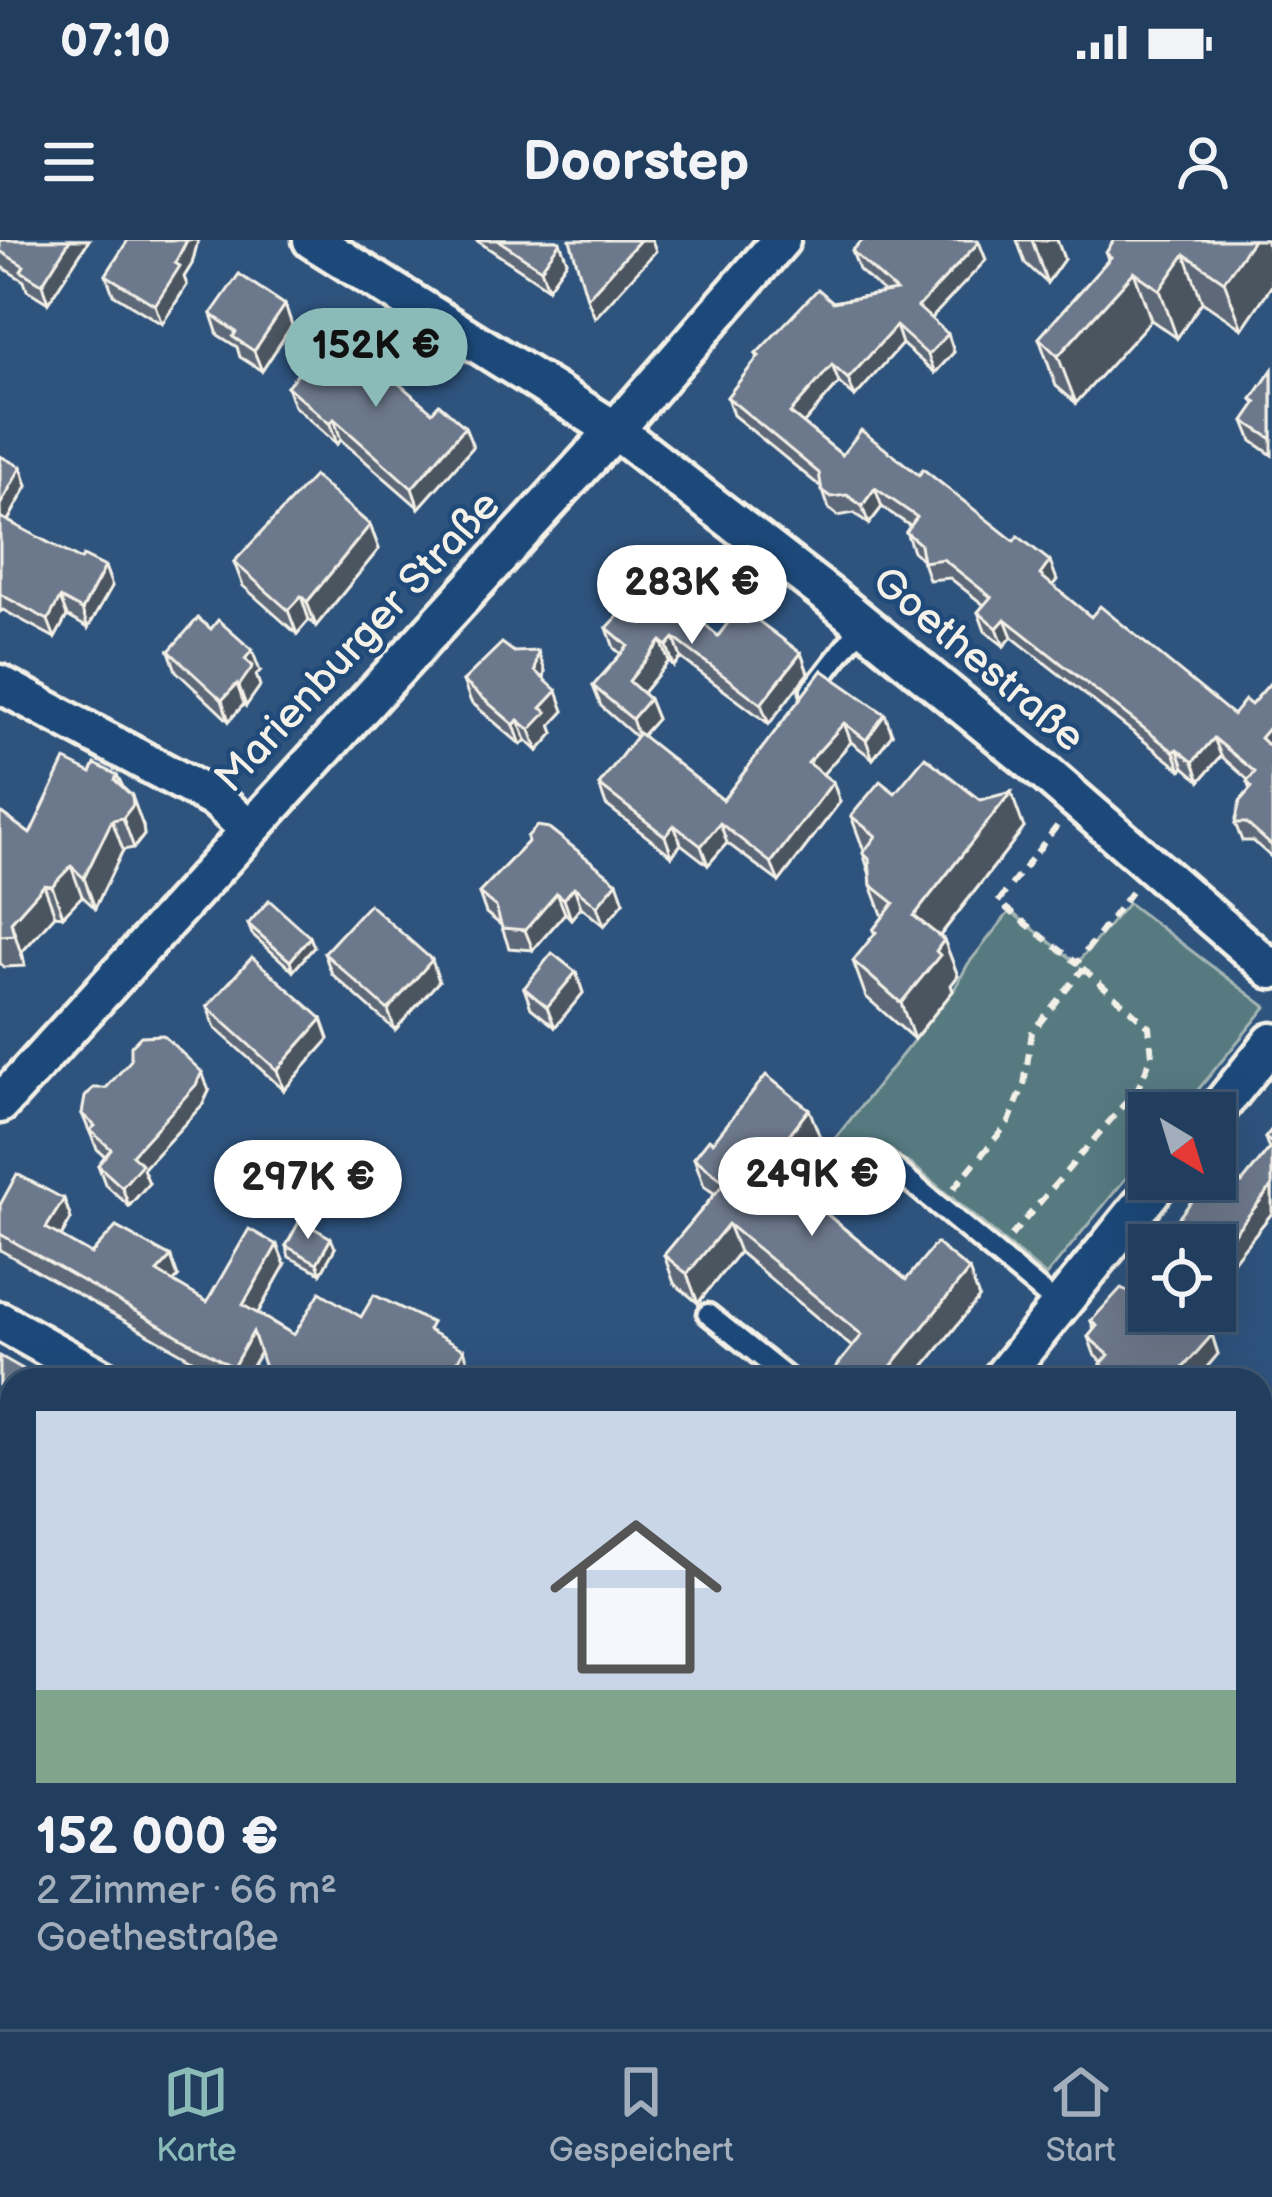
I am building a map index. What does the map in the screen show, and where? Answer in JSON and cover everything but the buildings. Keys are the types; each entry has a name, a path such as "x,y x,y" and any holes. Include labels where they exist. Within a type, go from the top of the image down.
{"street":[{"name":"Goethestraße","path":"312,240 615,430 863,624 1154,865 1272,970"},
{"name":"Marienburger Straße","path":"0,1104 615,430 781,240"},
{"path":"0,684 218,801 248,829"},
{"path":"1232,1092 1272,1042"},
{"path":"1010,1368 1145,1200"},
{"path":"0,1321 84,1368"}],"lane":[{"path":"795,712 863,624"},
{"path":"813,1198 838,1167 856,1157 884,1160 1059,1306"},
{"path":"707,1314 775,1368"}],"path":[{"path":"996,1253 1138,1088 1152,1056 1149,1027 998,902 1078,802"},
{"path":"941,1205 1009,1122 1024,1084 1032,1032 1154,865"},
{"path":"1138,1088 1144,1092"}],"green space":[{"path":"1128,903 1266,1007 1196,1092 1128,1092 1128,1176 1046,1276 911,1164 834,1140 954,990 968,964 1010,911 1077,963"}]}
